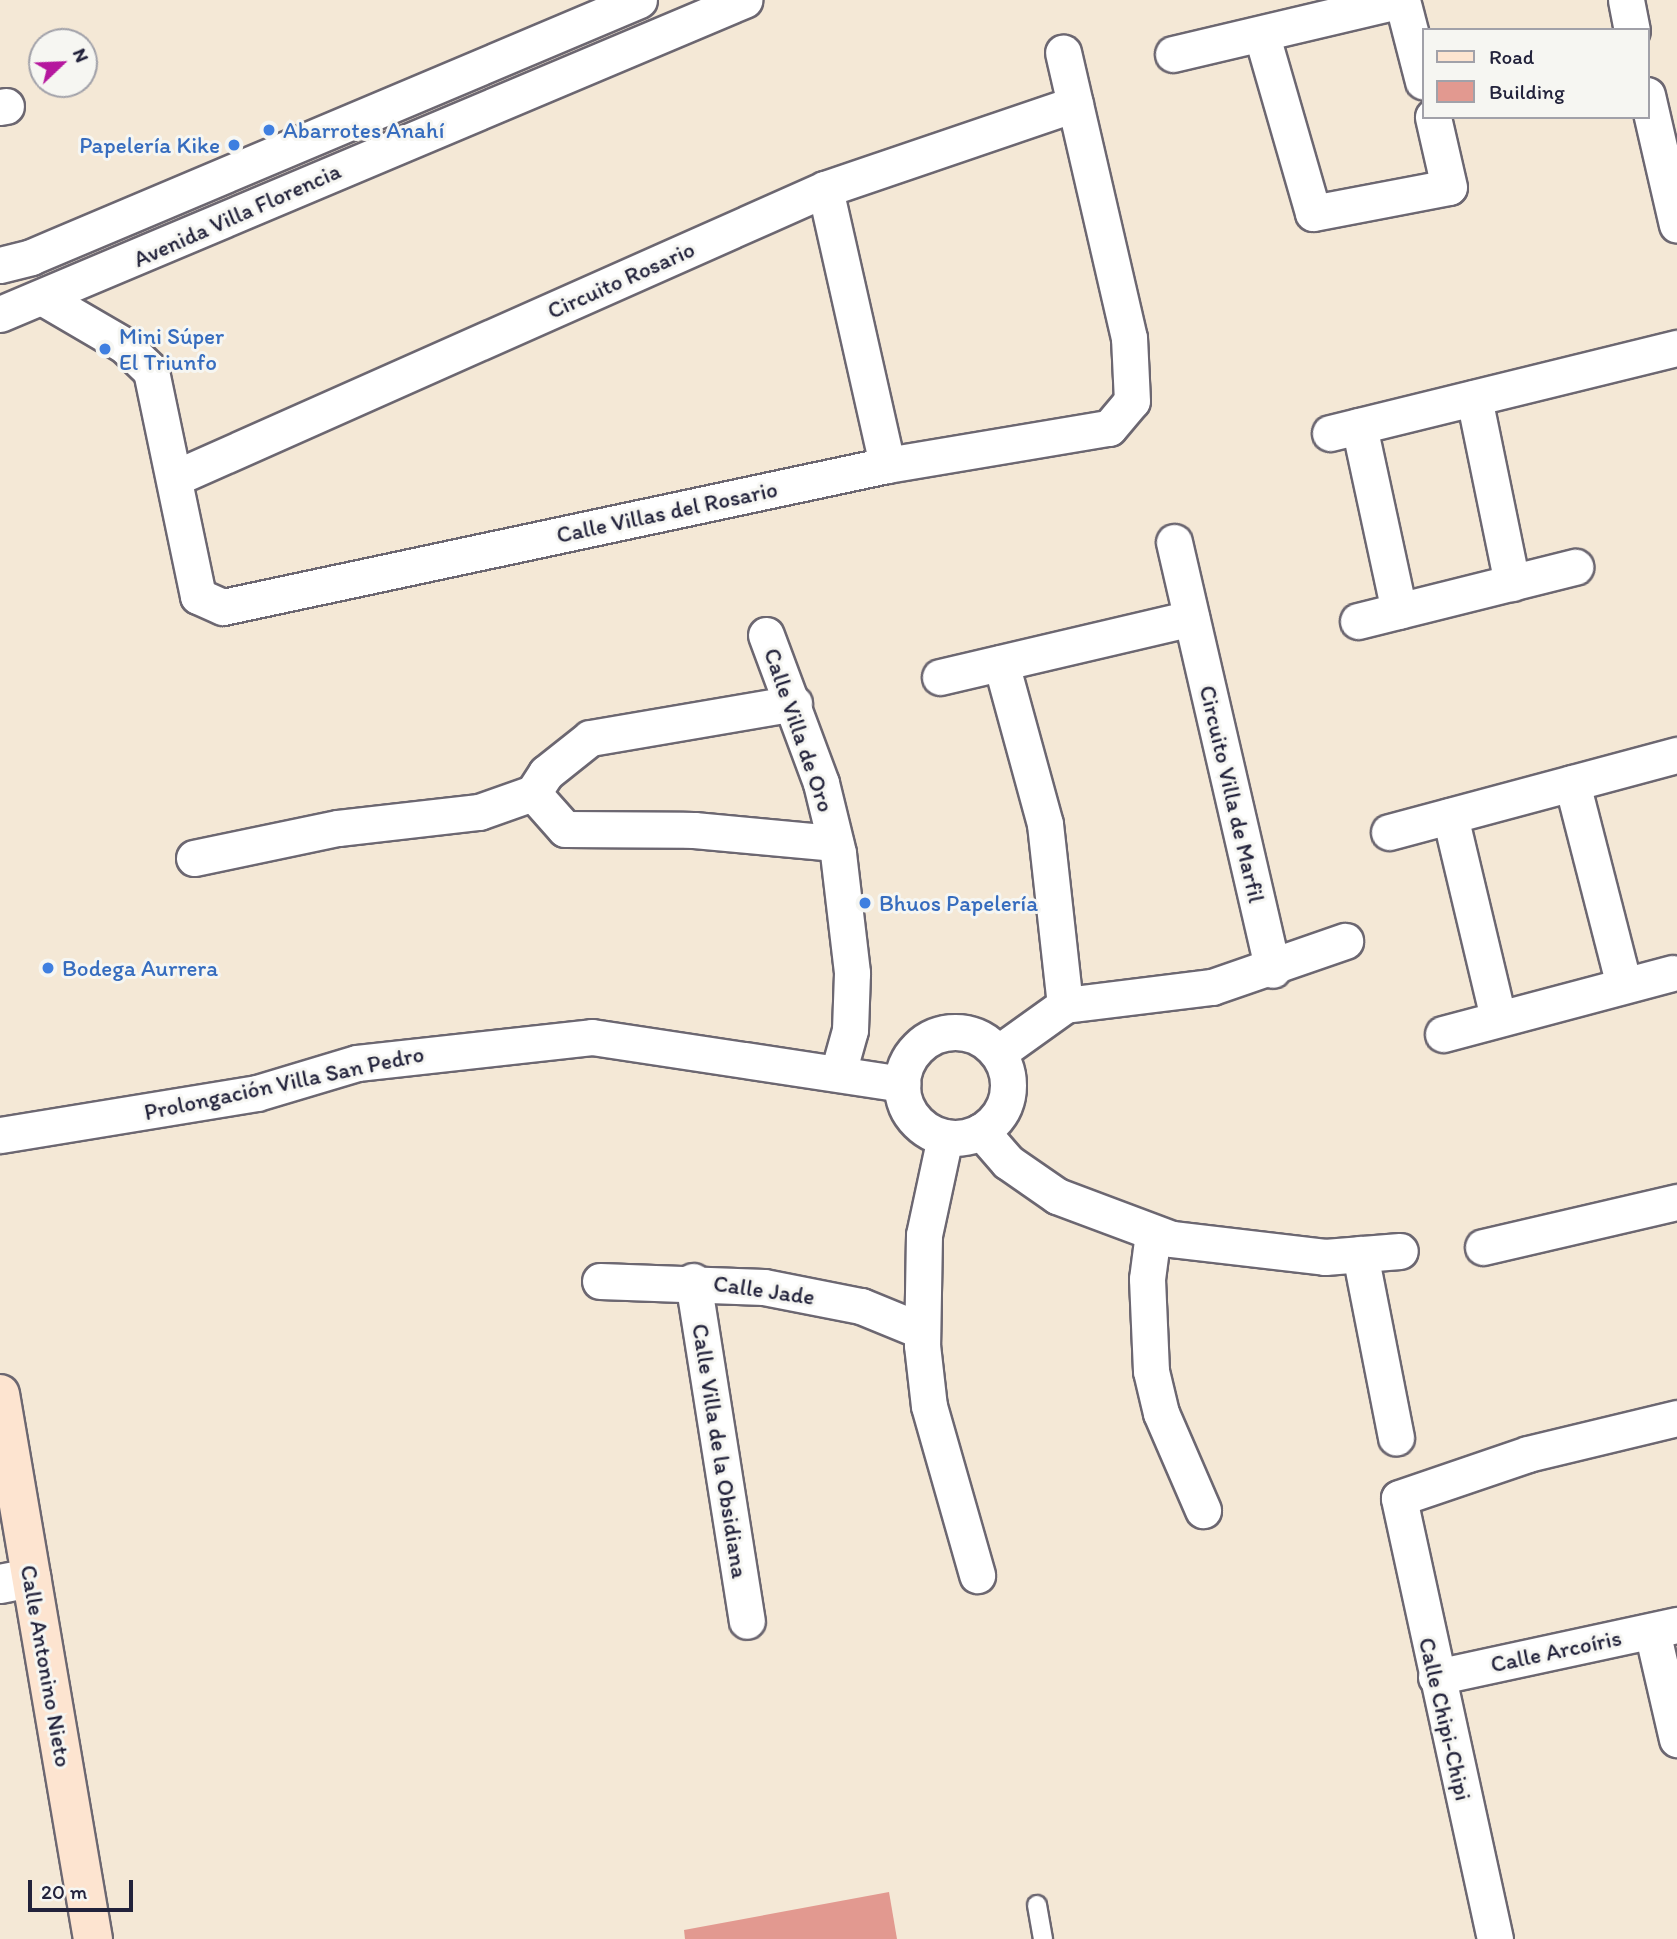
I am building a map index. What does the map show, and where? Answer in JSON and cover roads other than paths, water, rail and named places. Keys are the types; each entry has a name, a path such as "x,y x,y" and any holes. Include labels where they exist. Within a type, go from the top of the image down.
{"main road":[{"name":"Calle Antonino Nieto","path":"0,1394 16,1581 93,1939"}],"street":[{"name":"Avenida Villa Florencia","path":"0,265 639,0"},
{"name":"Avenida Villa Florencia","path":"0,314 45,299 516,93 744,0"},
{"path":"1173,54 1262,36 1402,0 1422,77"},
{"path":"1626,0 1632,28"},
{"path":"1262,36 1313,213 1449,187 1433,119"},
{"name":"Calle Villas del Rosario","path":"45,299 124,345 151,371 177,477 198,596 223,607 887,465 1109,428 1132,401 1129,338 1063,53"},
{"path":"502,58 516,93"},
{"path":"1649,101 1670,163 1677,225"},
{"name":"Circuito Rosario","path":"177,477 825,189 1074,104"},
{"path":"825,189 887,465"},
{"path":"1399,611 1344,430 1677,348"},
{"path":"1474,398 1512,583"},
{"name":"Circuito Villa de Marfil","path":"1174,542 1273,970"},
{"path":"1358,621 1575,567"},
{"path":"940,677 1191,618"},
{"name":"Calle Villa de Oro","path":"766,635 794,703 835,843 852,973 850,1030 838,1073"},
{"path":"1001,663 1045,824 1065,1005"},
{"path":"194,858 338,828 479,811 533,793 546,773 590,738 794,703"},
{"path":"1389,832 1677,755"},
{"path":"1572,783 1623,982"},
{"path":"533,793 565,829 682,829 835,843"},
{"path":"1450,816 1498,1018"},
{"path":"998,1053 1065,1005 1160,996 1273,970 1345,941"},
{"path":"1443,1034 1623,982 1672,973"},
{"path":"948,1032 967,1032 998,1053 1008,1087 1000,1112 981,1131 945,1137 914,1118 902,1084 915,1049 948,1032"},
{"name":"Prolongación Villa San Pedro","path":"0,1135 257,1093 357,1063 491,1044 592,1037 902,1084"},
{"path":"981,1131 1008,1161 1057,1195 1153,1233 1244,1250 1360,1254 1400,1251"},
{"path":"945,1137 924,1235 922,1331 929,1406 977,1575"},
{"path":"1483,1247 1677,1202"},
{"path":"1153,1233 1147,1279 1151,1371 1165,1426 1203,1510"},
{"path":"1360,1254 1396,1438"},
{"name":"Calle Jade","path":"600,1281 694,1281 861,1306 922,1331"},
{"name":"Calle Villa de la Obsidiana","path":"694,1281 747,1621"},
{"name":"Calle Chipi-Chipi","path":"1495,1939 1399,1498 1528,1454 1677,1418"},
{"path":"1665,1628 1677,1739"},
{"name":"Calle Arcoíris","path":"1436,1677 1665,1628"}],"lane":[{"path":"1037,1905 1043,1939"}],"place":[{"name":"Abarrotes Anahí","path":"269,130"},
{"name":"Papelería Kike","path":"234,145"},
{"name":"Mini Súper El Triunfo","path":"105,349"},
{"name":"Bhuos Papelería","path":"865,903"},
{"name":"Bodega Aurrera","path":"48,968"}]}
